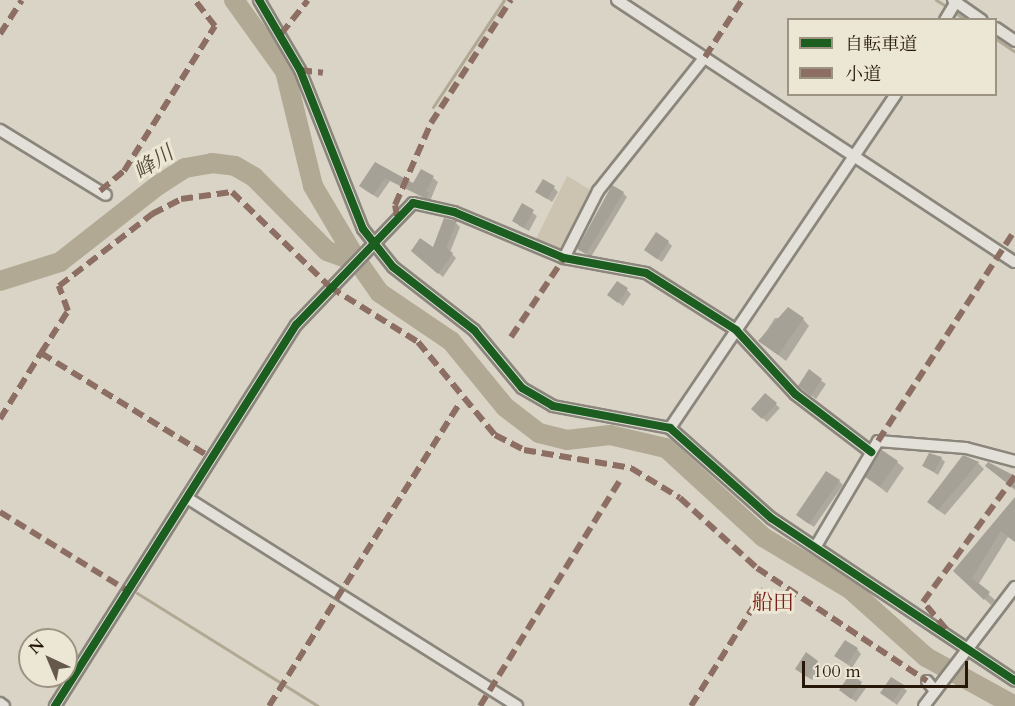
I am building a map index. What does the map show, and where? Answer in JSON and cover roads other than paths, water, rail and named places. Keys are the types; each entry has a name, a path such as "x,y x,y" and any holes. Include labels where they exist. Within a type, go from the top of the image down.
{"street":[{"path":"259,0 300,70 343,189 372,246 416,288 460,317 537,399 573,411 670,428 771,518 1015,681"},
{"path":"617,0 1015,262"},
{"path":"946,18 955,1 979,18"},
{"path":"997,29 1015,41"},
{"path":"564,258 598,191 705,57"},
{"path":"670,428 895,96"},
{"path":"0,130 106,195"},
{"path":"55,706 296,325 330,287 372,246 403,210 424,202 564,258 646,273 736,330 795,394 871,452"},
{"path":"816,546 878,441 898,441 989,452 1015,461"},
{"path":"187,498 517,706"},
{"path":"924,706 1015,587"},
{"path":"927,681 938,689"},
{"path":"0,703 4,706"}],"waterway":[{"path":"234,0 285,71 313,186 358,262 380,293 451,341 505,407 539,433 567,440 610,435 666,448 763,537 850,589 926,657 1015,706"},
{"path":"433,107 504,0"},
{"path":"936,0 946,6"},
{"path":"954,12 963,18"},
{"path":"997,40 1015,52"},
{"name":"峰川","path":"0,281 60,262 157,186 185,168 212,163 235,166 254,177 327,251 358,262"},
{"path":"1008,250 1015,254"},
{"path":"137,593 318,706"}],"district":[{"name":"船田","path":"773,603"}]}
